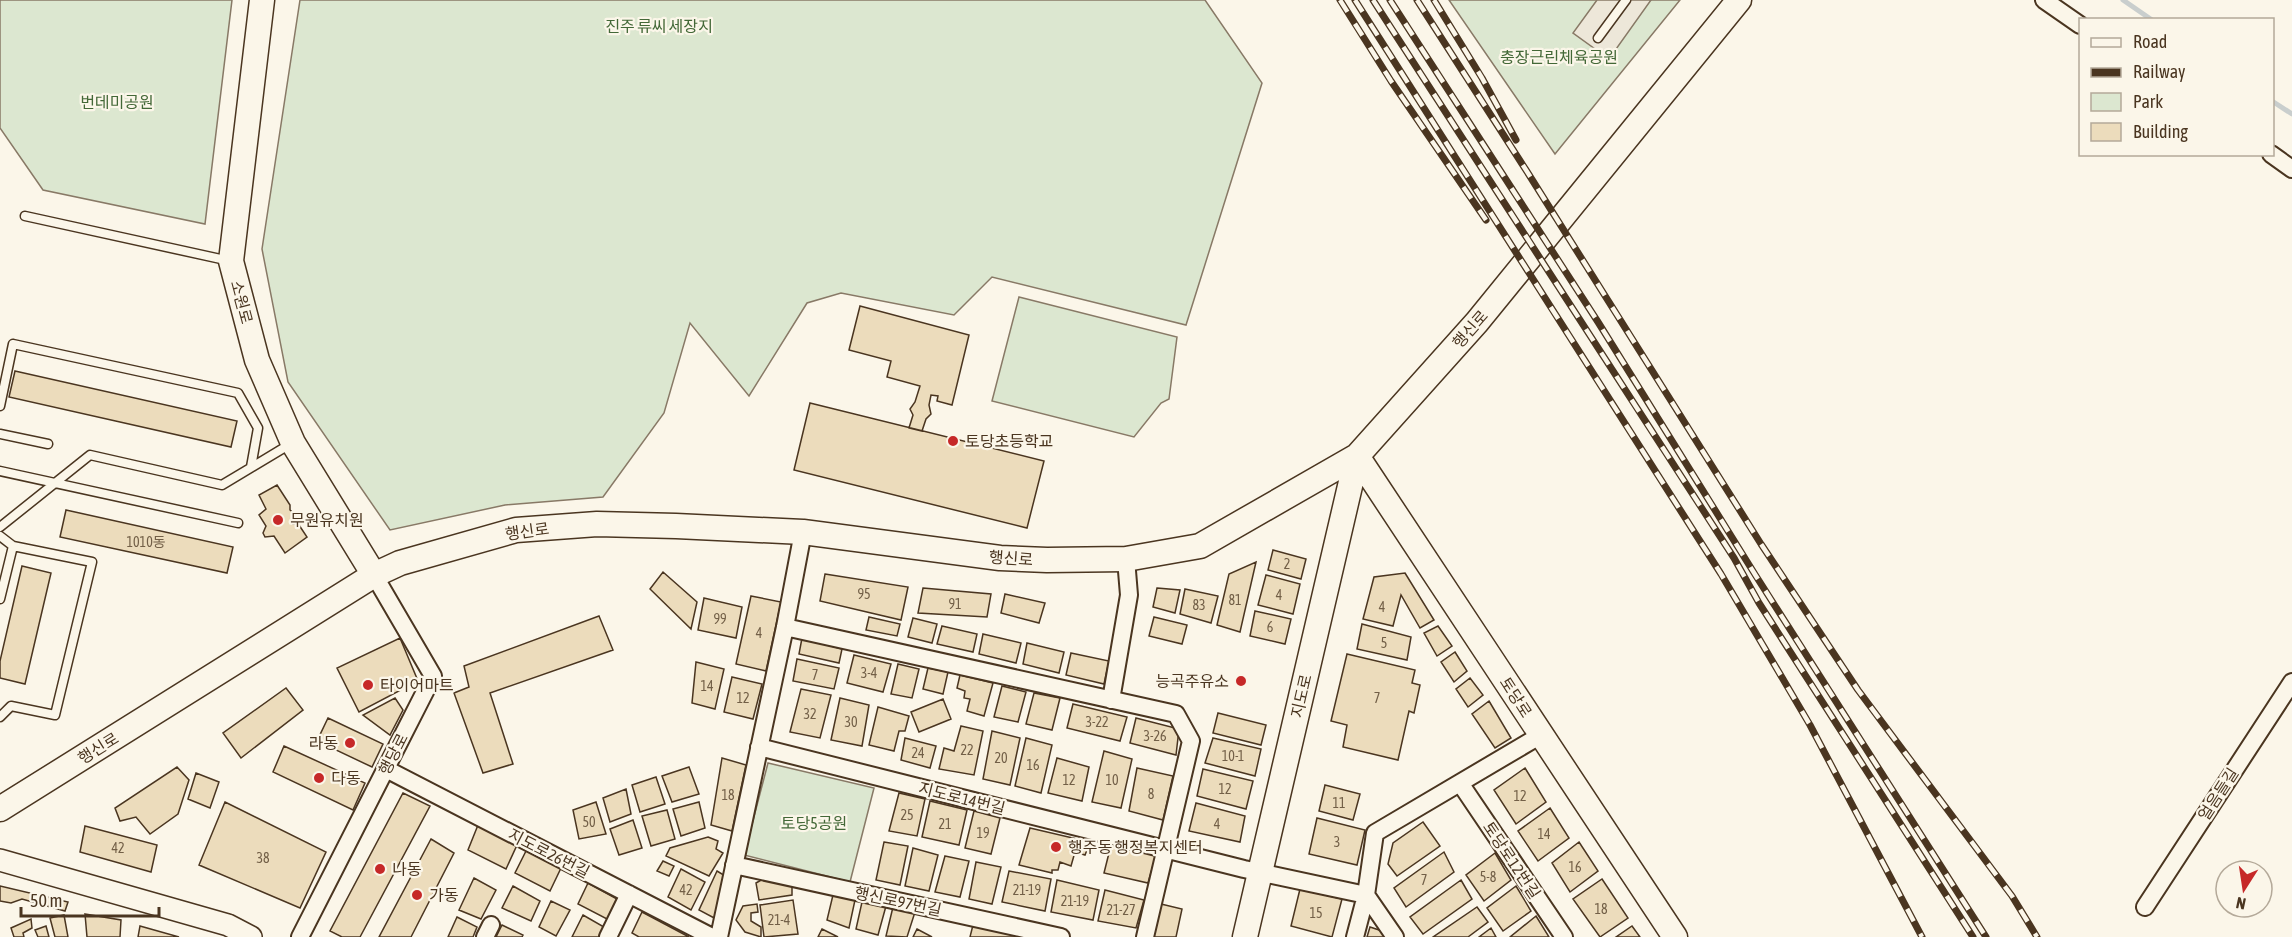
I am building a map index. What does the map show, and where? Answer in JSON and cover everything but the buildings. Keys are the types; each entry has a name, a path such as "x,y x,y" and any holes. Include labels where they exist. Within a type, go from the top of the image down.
{"main road":[{"name":"소원로","path":"262,0 231,261 257,360 292,443 374,575"},
{"name":"행신로","path":"0,809 374,575 400,562 516,530 597,524 718,527 802,532 1000,558 1047,561 1126,559 1200,546 1358,456 1477,322 1739,0"},
{"name":"토당로","path":"1358,456 1675,937"},
{"name":"지도로","path":"1245,937 1358,456"}],"street":[{"path":"2044,0 2079,25"},
{"path":"2274,156 2292,169"},
{"path":"718,937 785,627 802,532"},
{"path":"1111,700 1129,594 1126,559"},
{"name":"행당로","path":"300,937 433,676 374,575"},
{"path":"785,627 1176,714 1191,741 1145,937"},
{"name":"얼음들길","path":"2145,907 2292,682"},
{"path":"1355,937 1366,895 1375,832 1541,735"},
{"name":"지도로14번길","path":"759,747 1260,873 1366,895"},
{"name":"지도로26번길","path":"386,769 712,937"},
{"name":"토당로12번길","path":"1460,783 1564,937"},
{"path":"0,860 228,925 251,937"},
{"name":"행신로97번길","path":"734,865 1062,937"},
{"path":"608,937 629,894"},
{"path":"1366,895 1395,937"}],"lane":[{"path":"1598,38 1626,0"},
{"path":"25,216 231,261"},
{"path":"0,406 13,344 238,393 258,428 250,467"},
{"path":"0,434 48,444"},
{"path":"0,527 90,455 222,485 292,443"},
{"path":"0,471 238,523"},
{"path":"0,536 13,546 92,562 55,715 11,706 0,717"},
{"path":"0,599 13,546"}],"green space":[{"name":"번데미공원","path":"0,0 232,0 205,224 43,190 0,128"},
{"name":"진주 류씨 세장지","path":"300,0 1205,0 1262,83 1186,325 992,277 954,315 841,293 807,303 749,396 690,323 664,413 603,497 505,505 390,530 288,382 262,249"},
{"name":"충장근린체육공원","path":"1449,0 1680,0 1555,154"},
{"path":"1019,297 1177,337 1169,399 1161,403 1134,437 992,401"},
{"name":"토당5공원","path":"768,763 874,788 850,882 744,855"}],"shaded area":[{"path":"1597,0 1651,0 1609,59 1573,33"}],"waterway":[{"path":"2123,0 2149,18"},
{"path":"2274,102 2292,114"}],"railway":[{"path":"1340,0 1391,81 1486,220"},
{"path":"1355,0 1721,574 1810,725 1922,937"},
{"path":"1373,0 1734,558 1759,603 1973,937"},
{"path":"1390,0 1598,322 1756,576 1986,937"},
{"path":"1417,0 1761,544 1858,690 2012,896 2037,937"},
{"path":"1434,0 1482,78 1516,140"}],"place":[{"name":"토당초등학교","path":"953,441"},
{"name":"무원유치원","path":"278,520"},
{"name":"능곡주유소","path":"1241,681"},
{"name":"타이어마트","path":"368,685"},
{"name":"라동","path":"350,743"},
{"name":"다동","path":"319,778"},
{"name":"행주동 행정복지센터","path":"1056,847"},
{"name":"나동","path":"380,869"},
{"name":"가동","path":"417,895"}]}
